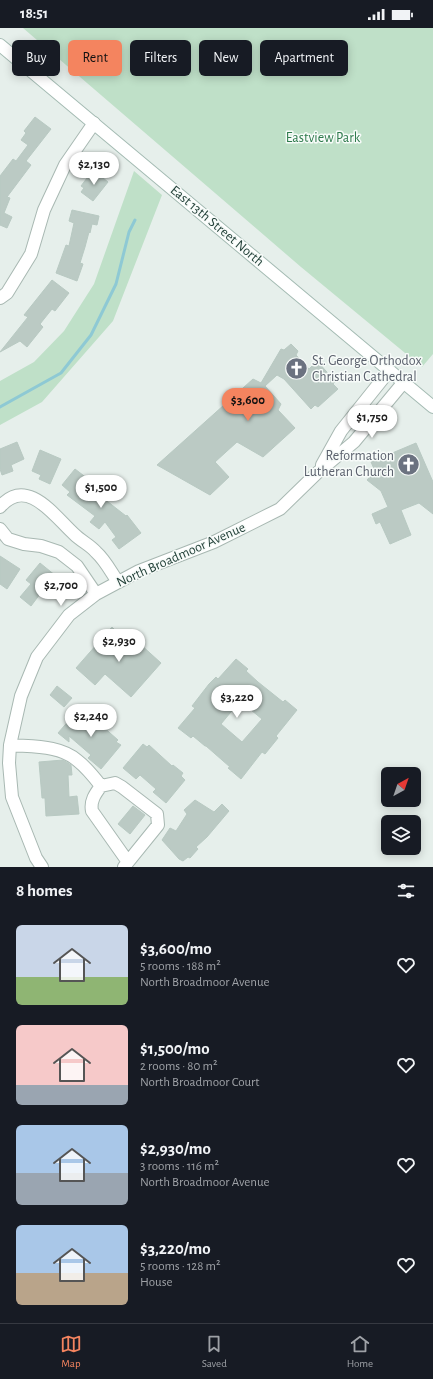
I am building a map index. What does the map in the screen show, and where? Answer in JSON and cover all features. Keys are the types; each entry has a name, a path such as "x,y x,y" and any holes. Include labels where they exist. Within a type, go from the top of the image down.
{"street":[{"name":"East 13th Street North","path":"0,45 433,407"},
{"path":"0,298 8,293 31,254 44,210 65,165 94,123"},
{"name":"North Broadmoor Avenue","path":"317,473 341,431 389,371"},
{"name":"North Broadmoor Avenue","path":"42,867 36,858 12,797 4,763 10,745 20,696 37,657 69,615 96,594 139,571 214,542 280,509 317,473 354,442 403,383"},
{"path":"0,507 5,501 18,495 31,498 46,506 75,535 96,551 118,582"},
{"path":"0,529 8,539 24,544 41,546 59,552 76,566 96,594"},
{"path":"10,745 50,749 68,754 85,767 101,786"},
{"path":"115,783 157,814 158,825 126,865 92,811 91,806 93,798 101,786 115,783"}],"green space":[{"name":"Eastview Park","path":"23,28 433,28 433,354 422,367 301,267 79,76 122,76 122,40 68,40 68,67 60,60 60,40 37,40"},
{"path":"134,171 162,195 113,321 42,402 0,425 0,381 34,362 64,331 94,284"}],"building":[{"path":"35,117 51,129 26,161 31,165 7,197 10,198 4,213 12,217 7,228 0,225 0,176 13,159 16,161 28,145 21,140 26,133 24,131"},
{"path":"93,170 108,182 93,201 81,192 84,188 81,186"},
{"path":"72,210 99,216 97,225 92,224 90,233 89,232 80,263 83,264 77,281 56,273 66,245 69,246 74,223 69,221"},
{"path":"52,280 69,293 55,311 52,309 40,324 43,327 27,347 20,341 0,352 28,317 24,315"},
{"path":"291,344 298,351 296,355 309,369 317,361 335,381 333,384 338,389 318,407 315,405 311,409 284,379 277,375 265,386 281,404 278,410 295,428 263,457 237,442 215,462 229,477 210,495 157,465 253,379 261,383 281,349 284,350"},
{"path":"17,442 24,459 11,465 13,471 2,475 0,469 0,449"},
{"path":"416,443 433,482 433,514 419,503 401,510 411,535 390,544 380,522 376,524 372,514 388,507 381,491 367,480 375,471 371,462"},
{"path":"40,450 61,459 50,484 39,479 41,475 32,471"},
{"path":"75,469 92,482 89,487 126,516 127,515 141,533 119,549 112,540 116,537 105,522 99,529 90,522 95,516 67,495 70,492 62,485"},
{"path":"0,556 20,569 7,589 0,584"},
{"path":"40,563 56,576 48,584 53,588 45,598 40,594 31,606 20,597 31,584 26,580"},
{"path":"112,627 124,639 127,636 138,646 140,644 161,663 131,697 105,674 95,685 76,668"},
{"path":"236,659 248,669 246,671 258,682 283,702 285,700 297,710 276,736 278,738 265,754 262,752 241,779 206,746 193,736 191,738 178,728 195,708 192,706 209,684 216,677 218,679","holes":["240,701 262,719 242,742 221,724"]},
{"path":"57,686 72,698 64,707 50,695"},
{"path":"78,710 82,713 84,710 118,740 116,742 121,745 101,769 88,758 91,755 69,736 69,742 58,733"},
{"path":"143,744 147,747 149,745 172,766 173,765 183,773 181,776 185,780 166,803 153,792 156,789 140,775 136,779 123,768"},
{"path":"63,760 71,765 72,775 68,775 69,797 77,796 79,814 46,816 45,798 42,798 39,762"},
{"path":"195,800 214,812 222,804 229,811 207,837 196,847 198,849 190,858 188,857 183,861 179,859 162,840 170,828 176,831 187,814 184,810"},
{"path":"133,806 145,815 130,834 118,824"}],"waterway":[{"path":"0,407 61,373 91,335 116,284 129,232 135,220"}],"place":[{"name":"St. George Orthodox Christian Cathedral","path":"297,369"},
{"name":"Reformation Lutheran Church","path":"409,464"}]}
